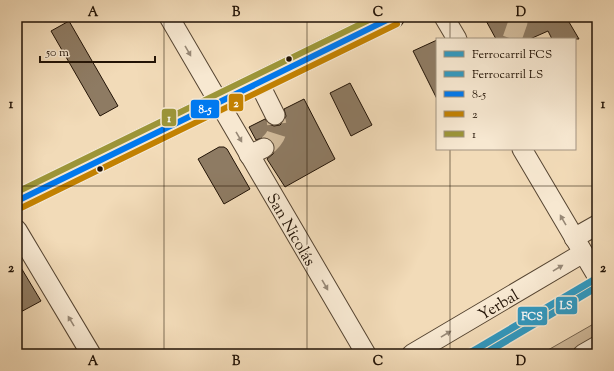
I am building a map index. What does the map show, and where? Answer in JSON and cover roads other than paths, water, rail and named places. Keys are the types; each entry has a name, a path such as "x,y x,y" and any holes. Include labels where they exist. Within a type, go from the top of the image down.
{"main road":[{"path":"17,201 393,17"}],"street":[{"name":"San Nicolás","path":"169,17 219,103 256,151 366,354"},
{"path":"444,17 456,38"},
{"path":"259,83 275,115"},
{"path":"523,150 597,276"},
{"name":"Yerbal","path":"412,354 579,246 597,225"},
{"path":"17,230 91,354"},
{"path":"584,354 597,346"}],"tunnel":[{"path":"512,38 518,22 517,17"},
{"path":"264,148 275,137 277,130 275,115"}],"rail line":[{"name":"FCS","path":"468,354 597,278"},
{"name":"LS","path":"484,354 597,287"}]}
